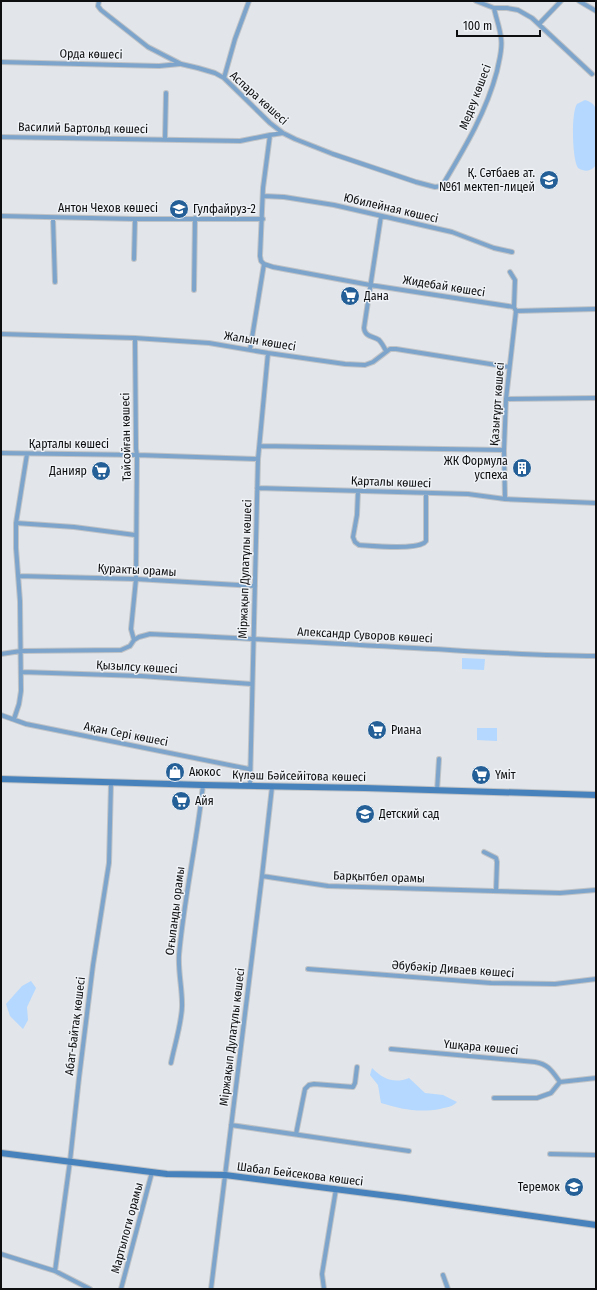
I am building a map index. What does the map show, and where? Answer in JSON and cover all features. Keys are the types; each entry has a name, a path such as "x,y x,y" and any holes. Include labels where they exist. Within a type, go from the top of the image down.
{"main road":[{"name":"Күләш Бәйсейітова көшесі","path":"1,779 437,791 463,790 596,795"},
{"name":"Шабал Бейсекова көшесі","path":"1,1154 70,1161 166,1174 225,1176 336,1189 596,1225"}],"street":[{"name":"Аспара көшесі","path":"99,1 98,6 101,10 123,29 148,47 181,64 204,70 224,78 283,134 332,154 416,182 435,187 442,186"},
{"path":"224,78 235,39 249,1"},
{"path":"476,1 494,8 518,10 532,18 592,74"},
{"path":"540,24 561,1"},
{"path":"579,1 596,11"},
{"name":"Медеу көшесі","path":"442,186 472,136 481,117 493,84 501,52 501,38 494,8"},
{"name":"Орда көшесі","path":"1,62 159,66 181,64"},
{"name":"Василий Бартольд көшесі","path":"165,140 166,93"},
{"path":"250,350 264,264 261,261 260,256 263,219 263,188 270,135 283,134"},
{"name":"Василий Бартольд көшесі","path":"1,137 240,141 270,135"},
{"name":"Юбилейная көшесі","path":"263,196 284,197 334,205 452,232 494,248 512,252"},
{"name":"Антон Чехов көшесі","path":"1,216 135,219 263,219"},
{"path":"381,216 370,285 365,332 382,343 386,352"},
{"path":"53,218 55,282"},
{"path":"194,290 195,218"},
{"path":"134,259 135,219"},
{"name":"Жидебай көшесі","path":"264,264 370,285 515,309 596,309"},
{"name":"Қазығұрт көшесі","path":"505,499 504,450 506,399 515,309 515,280 510,272"},
{"name":"Жалын көшесі","path":"1,334 135,338 209,343 345,364 365,365 373,362 390,349 396,349 509,367"},
{"name":"Тайсойған көшесі","path":"134,640 132,629 136,579 138,455 136,449 135,338"},
{"name":"Міржақып Дулатұлы көшесі","path":"250,786 249,769 252,638 255,586 258,459 268,353"},
{"path":"506,399 596,398"},
{"path":"260,446 504,450"},
{"name":"Қарталы көшесі","path":"1,453 258,459"},
{"path":"14,719 19,704 22,672 16,523 27,454"},
{"name":"Қарталы көшесі","path":"257,488 468,494 505,499 596,503"},
{"path":"358,491 354,537 355,542 359,545 415,546 424,543 426,541 426,493"},
{"path":"16,523 74,527 136,535"},
{"name":"Қуракты орамы","path":"18,576 136,579 255,586"},
{"name":"Александр Суворов көшесі","path":"134,640 144,634 150,634 252,638 555,656 596,656"},
{"path":"1,654 21,651 122,650 130,646 134,640"},
{"name":"Қызылсу көшесі","path":"22,672 141,676 252,684"},
{"name":"Ақан Сері көшесі","path":"1,715 26,724 249,769"},
{"path":"437,791 439,759"},
{"name":"Абат-Байтақ көшесі","path":"55,1271 70,1161 90,987 109,863 111,783"},
{"name":"Оғыланды орамы","path":"171,1063 182,1013 182,990 179,956 193,851 199,822 202,785"},
{"name":"Міржақып Дулатұлы көшесі","path":"211,1289 272,787"},
{"path":"484,852 496,858 496,891"},
{"name":"Барқытбел орамы","path":"262,876 328,886 560,893 596,890"},
{"name":"Әбубәкір Диваев көшесі","path":"308,969 491,983 555,984 596,979"},
{"name":"Үшқара көшесі","path":"390,1049 535,1062 543,1064 551,1070 560,1082"},
{"path":"296,1134 305,1089 314,1084 353,1087 355,1083 356,1067"},
{"path":"494,1098 537,1098 551,1093 560,1082 596,1078"},
{"path":"231,1126 409,1151"},
{"path":"550,1154 596,1155"},
{"name":"Мартылоги орамы","path":"121,1289 152,1172"},
{"path":"324,1289 322,1274 336,1189"},
{"path":"1,1254 55,1271 90,1289"},
{"path":"443,1275 448,1289"}],"shaded area":[{"path":"585,100 591,102 595,107 596,118 596,165 588,171 578,168 573,146 575,109 577,104"},
{"path":"462,658 485,659 484,670 462,669"},
{"path":"477,728 497,728 497,741 477,740"},
{"path":"31,981 36,988 27,1007 28,1020 23,1029 10,1016 6,1004 22,986"},
{"path":"372,1068 385,1078 398,1081 409,1078 425,1093 443,1095 457,1102 453,1105 440,1109 424,1111 403,1109 381,1103 378,1085 370,1075"}],"place":[{"name":"Қ. Сәтбаев ат. №61 мектеп-лицей","path":"549,180"},
{"name":"Гулфайруз-2","path":"179,209"},
{"name":"Дана","path":"350,296"},
{"name":"ЖК Формула успеха","path":"522,468"},
{"name":"Данияр","path":"101,471"},
{"name":"Риана","path":"377,730"},
{"name":"Аюкос","path":"175,772"},
{"name":"Үміт","path":"481,775"},
{"name":"Айя","path":"181,801"},
{"name":"Детский сад","path":"365,814"},
{"name":"Теремок","path":"574,1187"}]}
